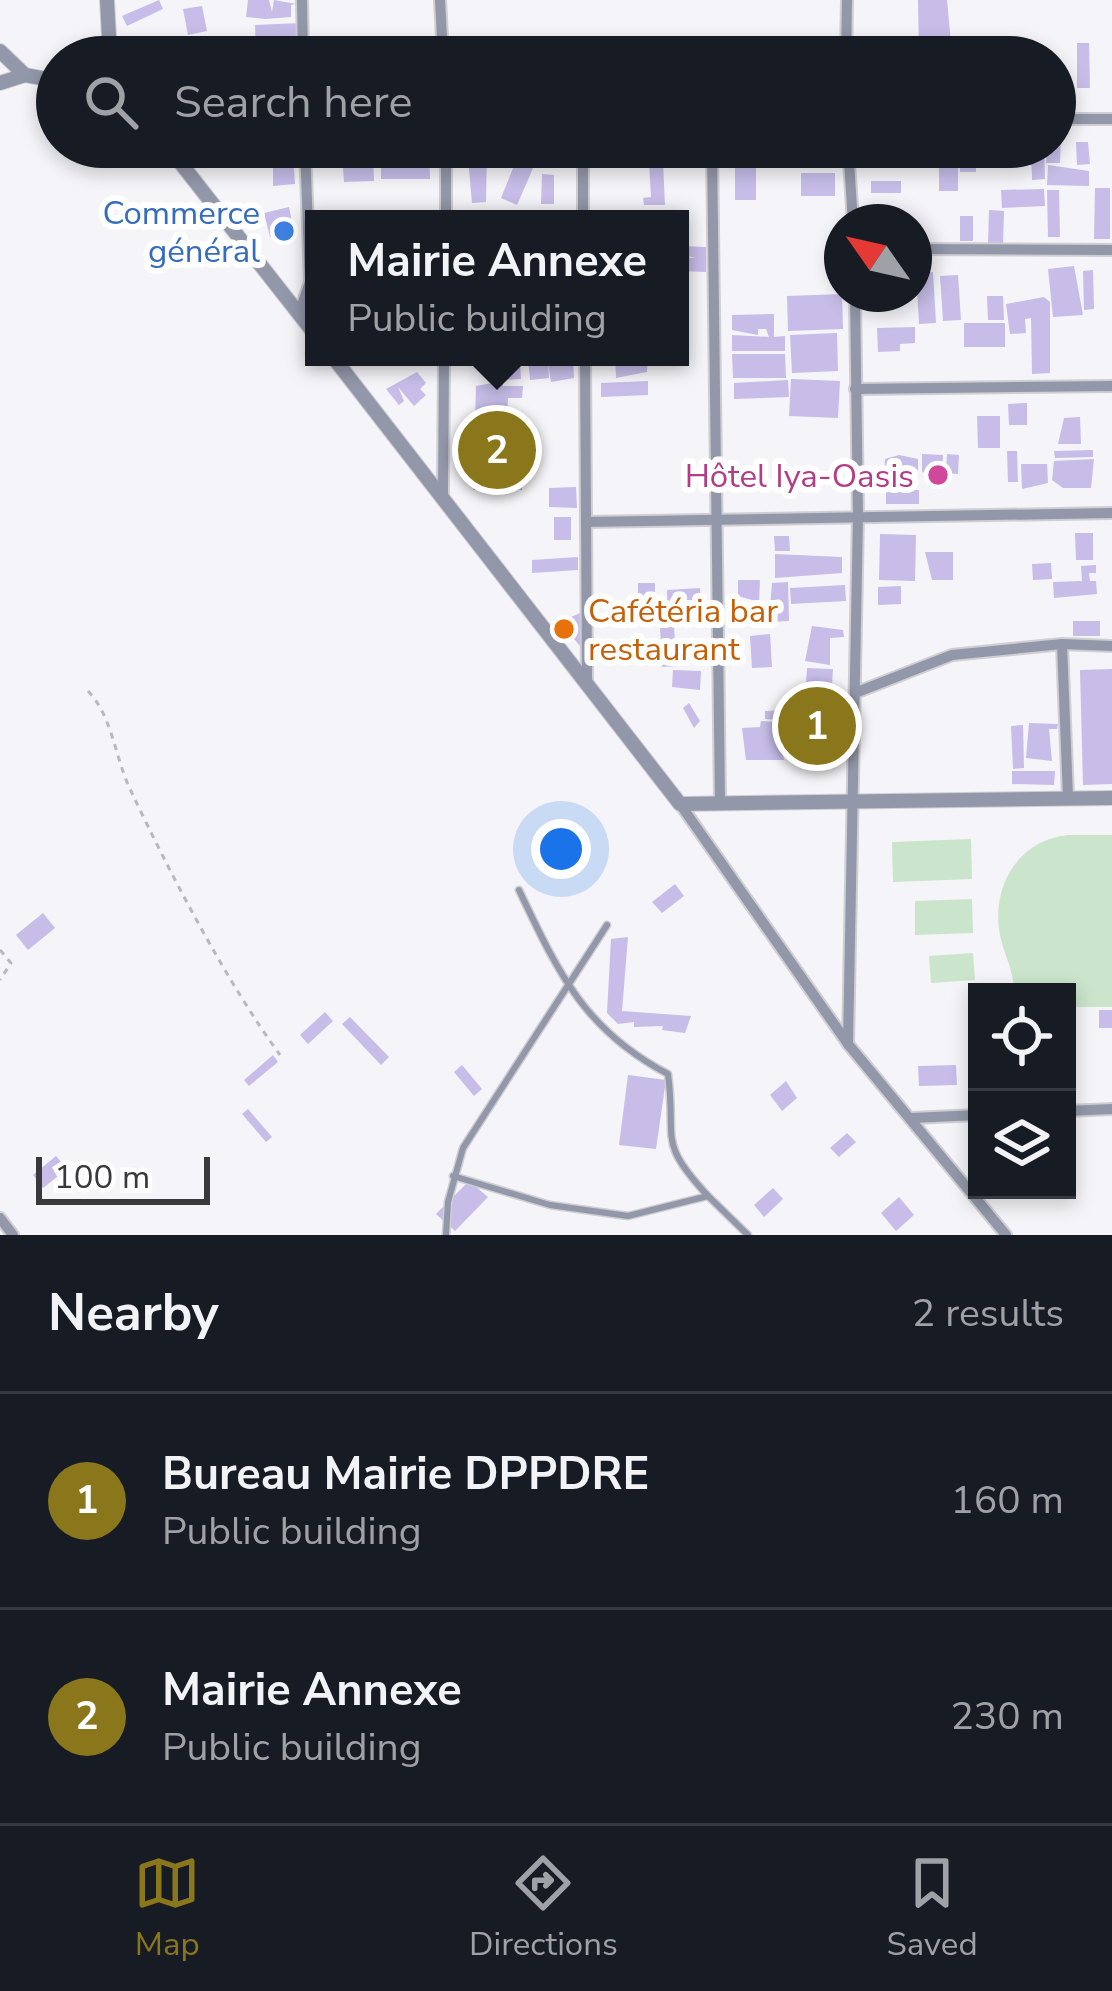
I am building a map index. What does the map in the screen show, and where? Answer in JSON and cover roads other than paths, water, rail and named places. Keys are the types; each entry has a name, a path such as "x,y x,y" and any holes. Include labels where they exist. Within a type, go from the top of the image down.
{"street":[{"path":"109,0 110,36"},
{"path":"302,0 303,36"},
{"path":"440,0 442,36"},
{"path":"846,36 847,0"},
{"path":"0,50 25,75"},
{"path":"0,83 25,75 36,77"},
{"path":"1076,119 1112,118"},
{"path":"184,168 305,322"},
{"path":"306,168 307,210"},
{"path":"446,168 446,210"},
{"path":"583,168 584,210"},
{"path":"712,168 720,803"},
{"path":"849,168 852,204"},
{"path":"932,249 1112,250"},
{"path":"299,314 305,297"},
{"path":"848,1044 858,516 855,312"},
{"path":"340,366 680,804 848,1044 1006,1235"},
{"path":"443,493 444,366"},
{"path":"585,366 587,680"},
{"path":"855,389 1112,386"},
{"path":"586,522 1112,513"},
{"path":"855,693 952,655 1061,644 1112,646"},
{"path":"1061,644 1069,798"},
{"path":"680,804 1112,798"},
{"path":"1076,1111 1112,1109"},
{"path":"912,1118 968,1115"},
{"path":"0,1218 14,1235"}],"lane":[{"path":"519,890 565,986 627,1053 668,1074 672,1102 667,1136 675,1161 748,1235"},
{"path":"446,1235 453,1176 463,1148 607,925"},
{"path":"453,1176 550,1205 628,1216 708,1196"}],"place":[{"name":"Commerce général","path":"284,231"},
{"name":"Mairie Annexe","path":"497,450"},
{"name":"Hôtel Iya-Oasis","path":"938,475"},
{"name":"Cafétéria bar restaurant","path":"564,629"},
{"name":"Bureau Mairie DPPDRE","path":"817,726"}]}
